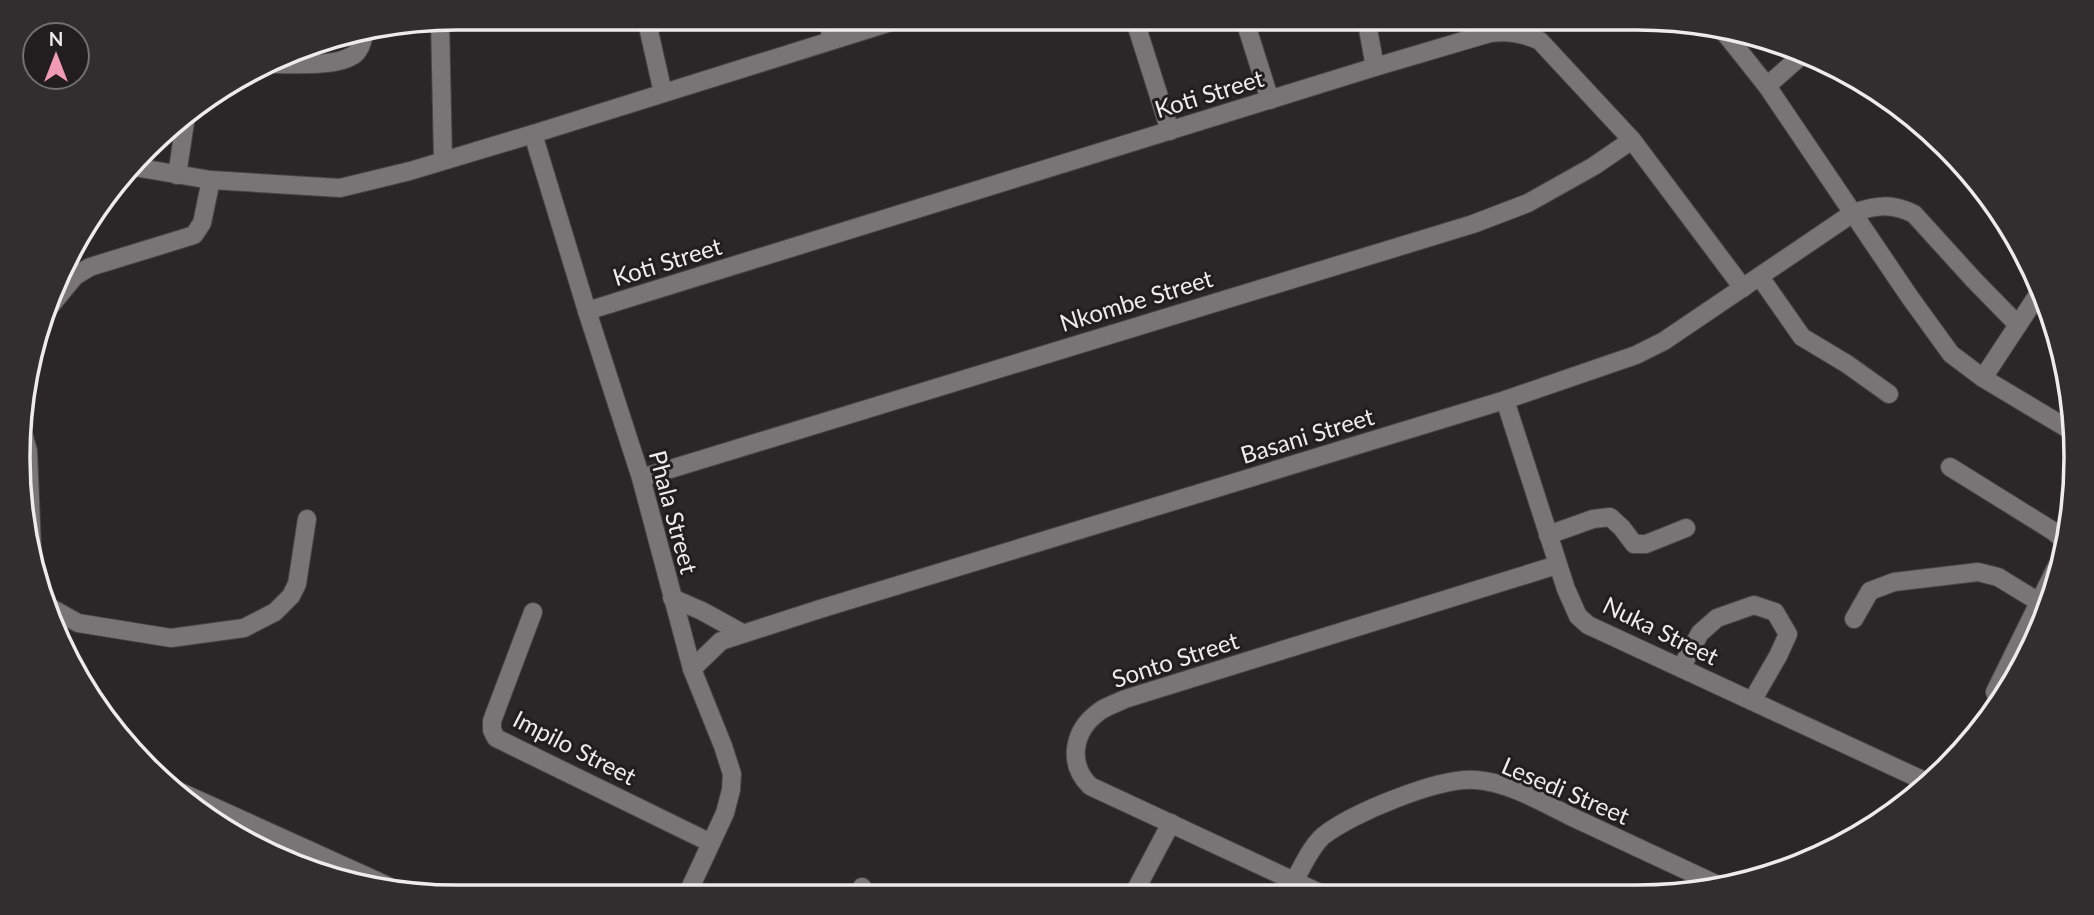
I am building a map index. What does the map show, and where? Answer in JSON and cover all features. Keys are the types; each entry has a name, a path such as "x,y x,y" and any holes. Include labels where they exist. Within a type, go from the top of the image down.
{"street":[{"path":"649,30 663,93"},
{"path":"830,30 832,39"},
{"path":"142,169 211,180 340,188 410,171 533,134 863,30"},
{"path":"1138,30 1170,131"},
{"path":"1248,30 1270,100"},
{"path":"1368,30 1375,67"},
{"path":"440,31 443,160"},
{"name":"Koti Street","path":"587,311 1375,67 1490,33 1509,32 1525,34 1540,41 1632,140 1743,288"},
{"path":"1731,40 1767,86 1951,354 1983,378 2063,426"},
{"path":"290,64 326,63 354,55 362,41"},
{"path":"1767,86 1796,60"},
{"path":"177,175 184,129"},
{"name":"Phala Street","path":"533,134 641,478 692,669 732,774 731,790 692,885"},
{"name":"Nkombe Street","path":"641,478 1472,224 1528,203 1594,166 1632,140"},
{"path":"64,289 75,276 90,267 194,235 202,223 211,180"},
{"path":"1853,213 1873,206 1887,205 1914,214 2018,325"},
{"name":"Basani Street","path":"692,669 721,641 743,633 1504,400 1636,355 1664,341 1853,213"},
{"path":"1760,277 1802,337 1889,394"},
{"path":"1983,378 2034,300"},
{"name":"Nuka Street","path":"1504,400 1557,565 1578,616 1588,625 1919,779"},
{"path":"1950,467 2057,535"},
{"path":"1548,535 1592,519 1610,517 1634,544 1646,544 1686,528"},
{"path":"59,612 78,623 171,638 244,628 275,612 291,596 297,584 307,519"},
{"name":"Sonto Street","path":"1295,885 1090,786 1081,777 1075,757 1075,747 1084,727 1100,711 1125,699 1557,565"},
{"path":"1854,619 1870,591 1894,582 1978,572 1997,577 2039,602 1999,684"},
{"path":"672,598 743,633"},
{"path":"1681,668 1700,633 1717,618 1754,605 1775,612 1788,634 1752,701"},
{"name":"Impilo Street","path":"533,612 492,721 496,738 711,843"},
{"name":"Lesedi Street","path":"1300,885 1311,850 1336,828 1392,800 1462,780 1478,779 1523,794 1706,879"},
{"path":"210,806 351,872"},
{"path":"1138,885 1171,823"}]}
